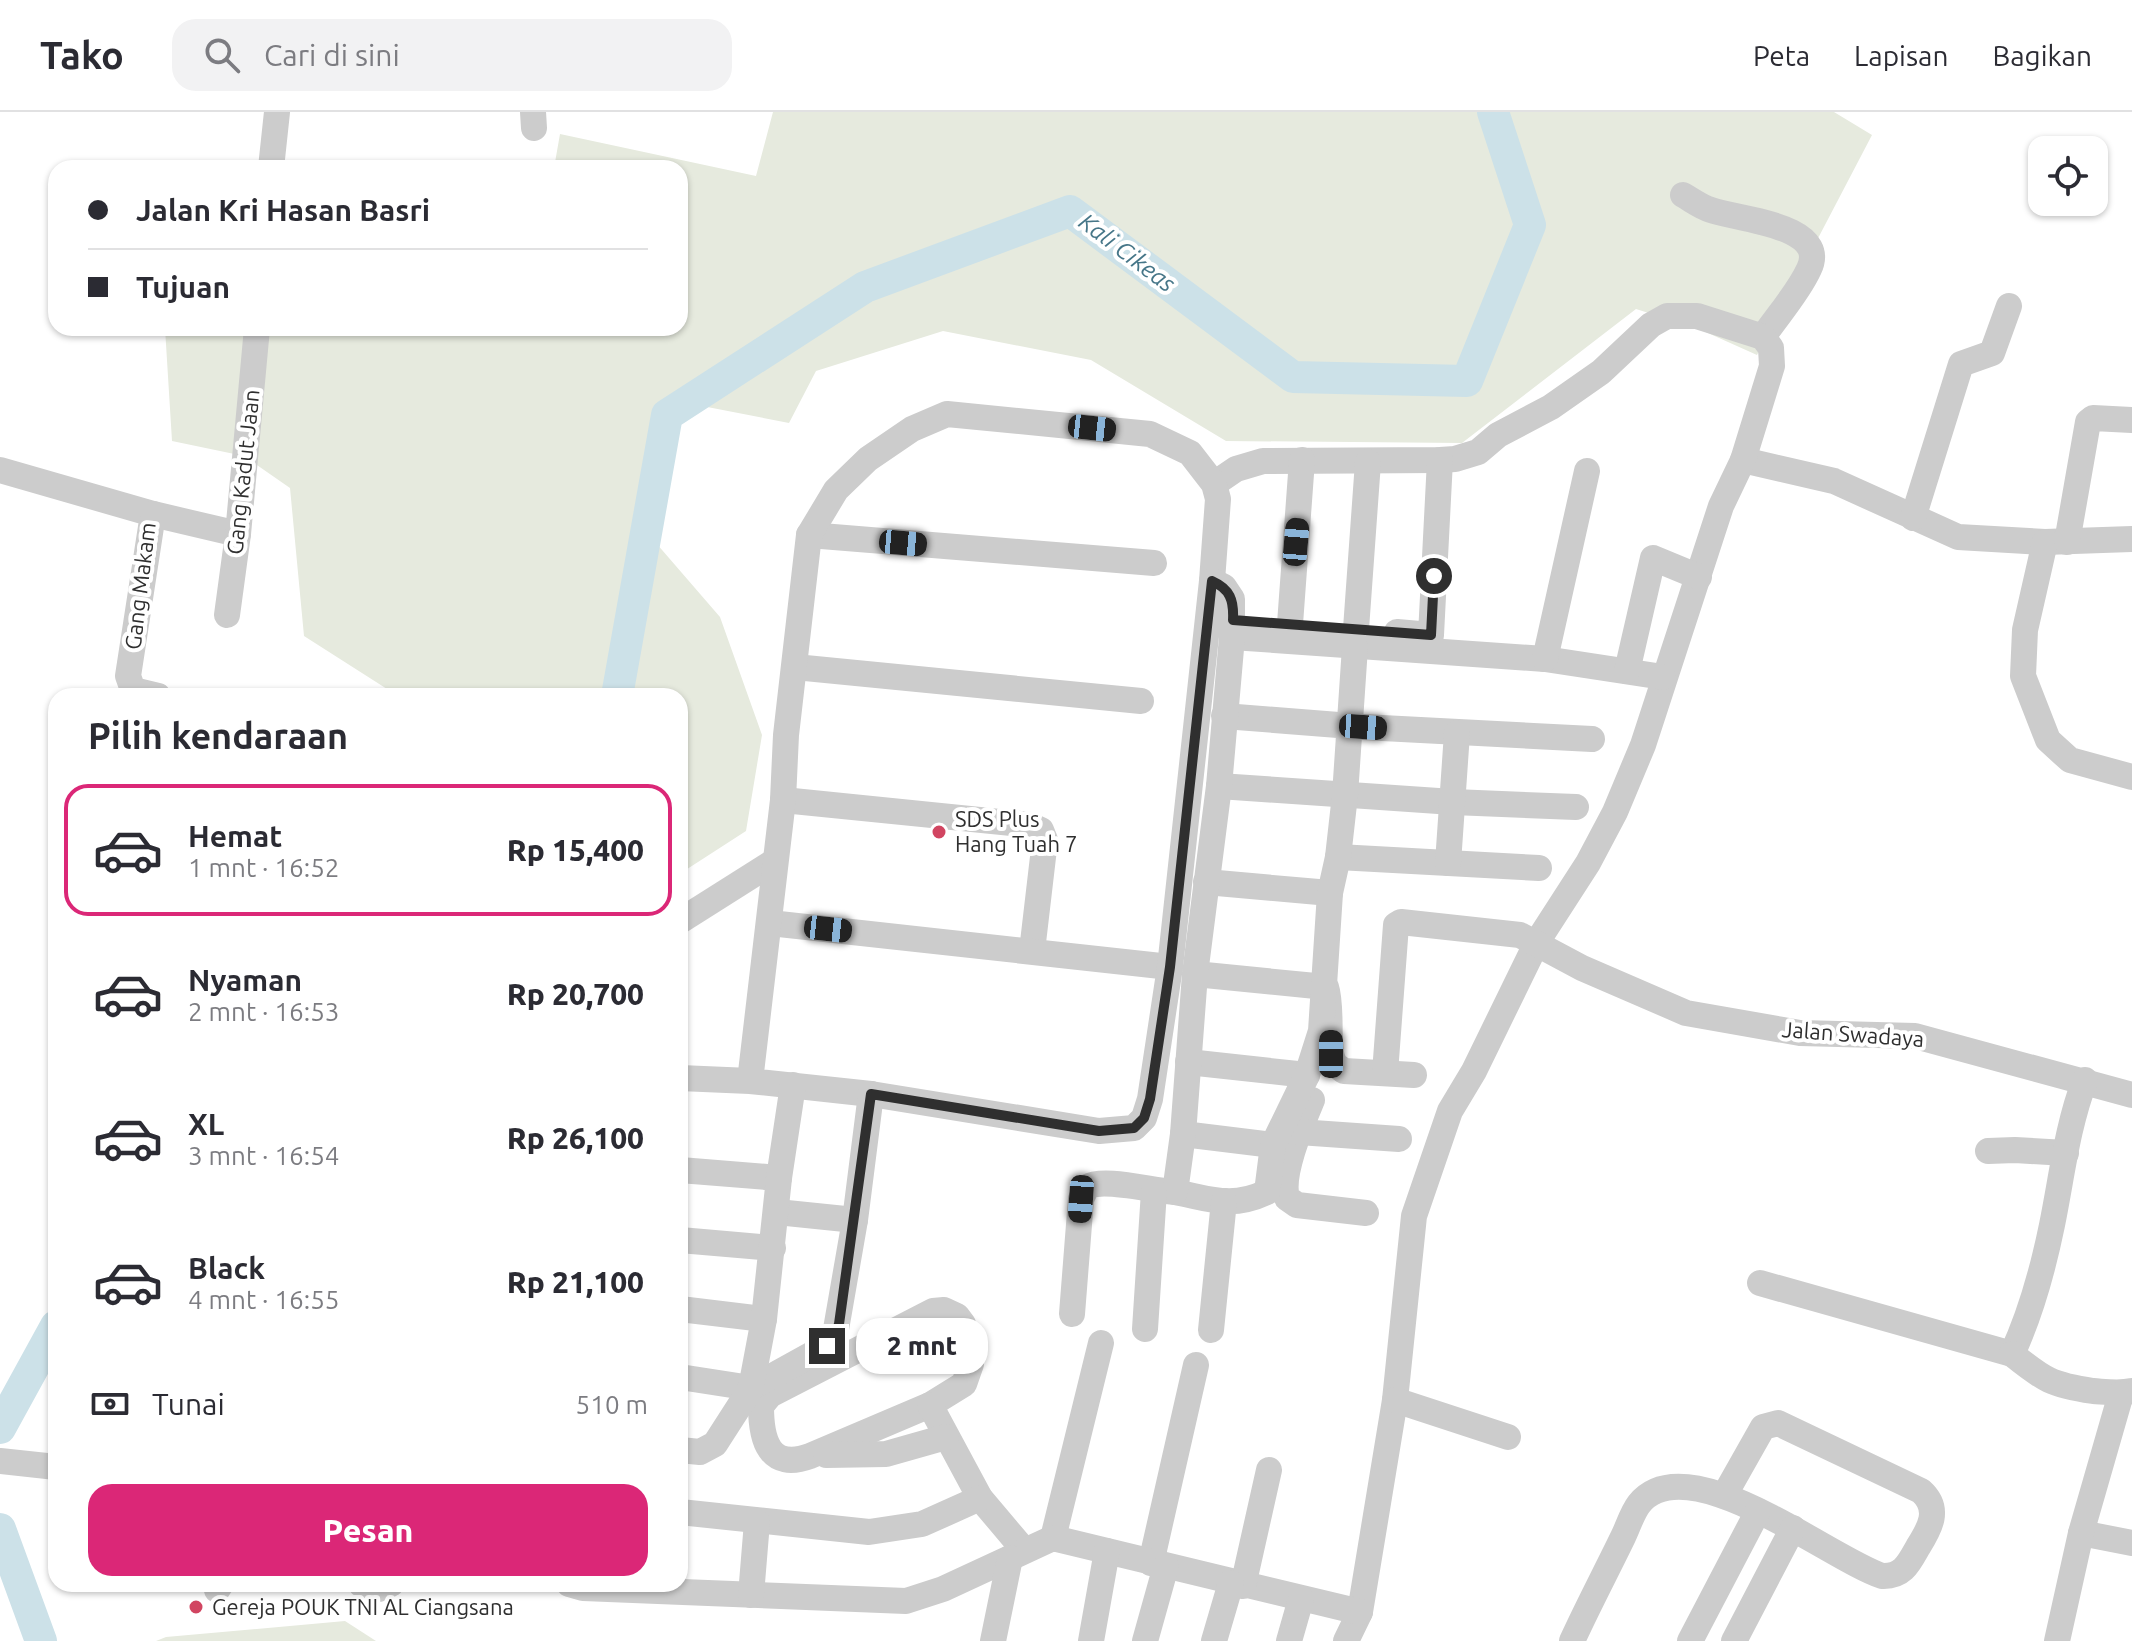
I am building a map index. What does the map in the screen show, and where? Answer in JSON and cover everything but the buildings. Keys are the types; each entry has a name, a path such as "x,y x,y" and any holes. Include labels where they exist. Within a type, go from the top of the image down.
{"street":[{"path":"272,160 277,112"},
{"path":"1683,195 1708,210 1767,224 1802,236 1807,241 1810,268 1763,337"},
{"path":"1913,518 1961,364 1992,353 2009,306"},
{"path":"1214,484 1236,469 1263,461 1440,460 1478,452 1498,435 1551,407 1601,372 1651,325 1667,316 1697,316 1763,337 1771,348 1772,366 1743,460 1721,506 1643,745 1615,812 1588,863 1537,942 1474,1071 1450,1111 1414,1216 1395,1400 1360,1612 1346,1641"},
{"name":"Gang Kadut Jaan","path":"227,615 238,534 256,336"},
{"path":"750,1081 770,923 783,800 786,735 809,535 836,490 868,459 912,429 947,414 1150,434 1190,453 1214,484 1218,499 1182,971 1188,1062 1183,1134 1164,1191 1145,1329"},
{"path":"2132,420 2093,418 2085,429 2056,542 2025,630 2023,676 2048,740 2070,760 2132,777"},
{"path":"1290,624 1302,460"},
{"path":"1232,628 1290,624 1355,638 1431,635 1440,460"},
{"path":"1743,460 1834,481 1958,537 2056,542 2132,539"},
{"path":"1072,1314 1083,1193 1092,1184 1245,1203 1267,1192 1273,1145 1307,1075 1321,1031 1330,893 1357,726 1355,638 1368,462"},
{"name":"Gang Makam","path":"0,470 153,514 128,676 132,688"},
{"path":"1545,659 1587,471"},
{"path":"153,514 238,534"},
{"path":"809,535 1154,563"},
{"path":"1627,671 1653,558 1699,577"},
{"path":"688,1078 750,1081 871,1094 1099,1131 1134,1128 1144,1118 1150,1099 1206,882 1219,786 1232,628 1232,599 1224,587 1212,581"},
{"path":"1232,628 1545,659 1663,677"},
{"path":"795,667 1141,701"},
{"path":"1224,716 1457,733 1592,739"},
{"path":"1448,863 1457,733"},
{"path":"1219,786 1576,807"},
{"path":"783,800 1030,825 1041,830 1045,840 1032,951"},
{"path":"1338,857 1539,868"},
{"path":"688,916 775,861"},
{"path":"1206,882 1330,893"},
{"name":"Jalan Swadaya","path":"1385,1073 1396,925 1401,922 1520,935 1582,968 1686,1013 1800,1033 1915,1036 2132,1095"},
{"path":"770,923 1326,987"},
{"path":"1326,987 1330,1000 1333,1062 1344,1071 1414,1075"},
{"path":"1331,1054 1299,1132 1285,1185 1287,1198 1297,1205 1366,1213"},
{"path":"1188,1062 1307,1075"},
{"path":"2012,1354 2026,1323 2039,1277 2052,1227 2072,1114 2085,1080"},
{"path":"688,1451 700,1452 715,1444 751,1388 764,1319 779,1178 793,1085"},
{"path":"688,1378 751,1388 827,1346 835,1335 855,1220 871,1094"},
{"path":"1299,1132 1399,1139"},
{"path":"1183,1134 1273,1145"},
{"path":"1988,1151 2066,1153"},
{"path":"688,1171 779,1178"},
{"path":"1211,1330 1224,1201"},
{"path":"777,1212 855,1220"},
{"path":"688,1241 773,1248"},
{"path":"1760,1283 2012,1354 2037,1374 2060,1386 2126,1392 2081,1533 2057,1641"},
{"path":"688,1310 764,1319"},
{"path":"944,1310 957,1316 963,1324 971,1364 964,1384 930,1405 799,1460 786,1460 773,1455 766,1442 761,1413 764,1401 933,1311 944,1310"},
{"path":"1053,1538 1101,1343"},
{"path":"1145,1641 1196,1365"},
{"path":"1395,1400 1508,1437"},
{"path":"930,1405 980,1498 1017,1554 993,1641"},
{"path":"1572,1641 1639,1503 1664,1488 1698,1489 1724,1496 1793,1528 1873,1573 1889,1576 1904,1571 1932,1524 1932,1505 1921,1491 1778,1423 1763,1427 1724,1496"},
{"path":"810,1456 886,1454 946,1437"},
{"path":"0,1461 48,1466"},
{"path":"1214,1641 1237,1584 1269,1470"},
{"path":"688,1513 869,1532 922,1524 980,1498"},
{"path":"1690,1641 1758,1511"},
{"path":"751,1595 757,1522"},
{"path":"1734,1641 1793,1528"},
{"path":"2081,1533 2132,1543"},
{"path":"679,1592 906,1601 943,1589 1053,1538 1360,1612"},
{"path":"1091,1641 1107,1551"},
{"path":"1289,1641 1301,1599"}],"shaded area":[{"path":"773,112 1834,112 1872,135 1757,355 1699,329 1636,309 1462,443 1226,441 1091,360 943,331 816,371 789,423 666,399 637,521 720,617 762,735 746,831 688,868 688,688 385,688 304,636 290,488 244,456 172,441 165,336 688,336 688,161 756,176"},
{"path":"560,134 681,160 555,160"},
{"path":"345,1621 376,1641 156,1641 166,1637"}],"waterway":[{"name":"Kali Cikeas","path":"618,688 667,415 865,287 1070,211 1293,377 1467,381 1530,225 1493,112"},
{"name":"Kali Cikeas","path":"0,1428 48,1341"},
{"name":"Kali Cikeas","path":"0,1529 41,1641"}],"place":[{"name":"SDS Plus Hang Tuah 7","path":"939,832"},
{"name":"Gereja POUK TNI AL Ciangsana","path":"196,1607"}],"route":[{"path":"827,1346 839,1324 871,1094 1099,1131 1134,1128 1144,1118 1150,1099 1170,967 1212,581 1224,587 1232,599 1233,620 1431,635 1434,576"}]}
